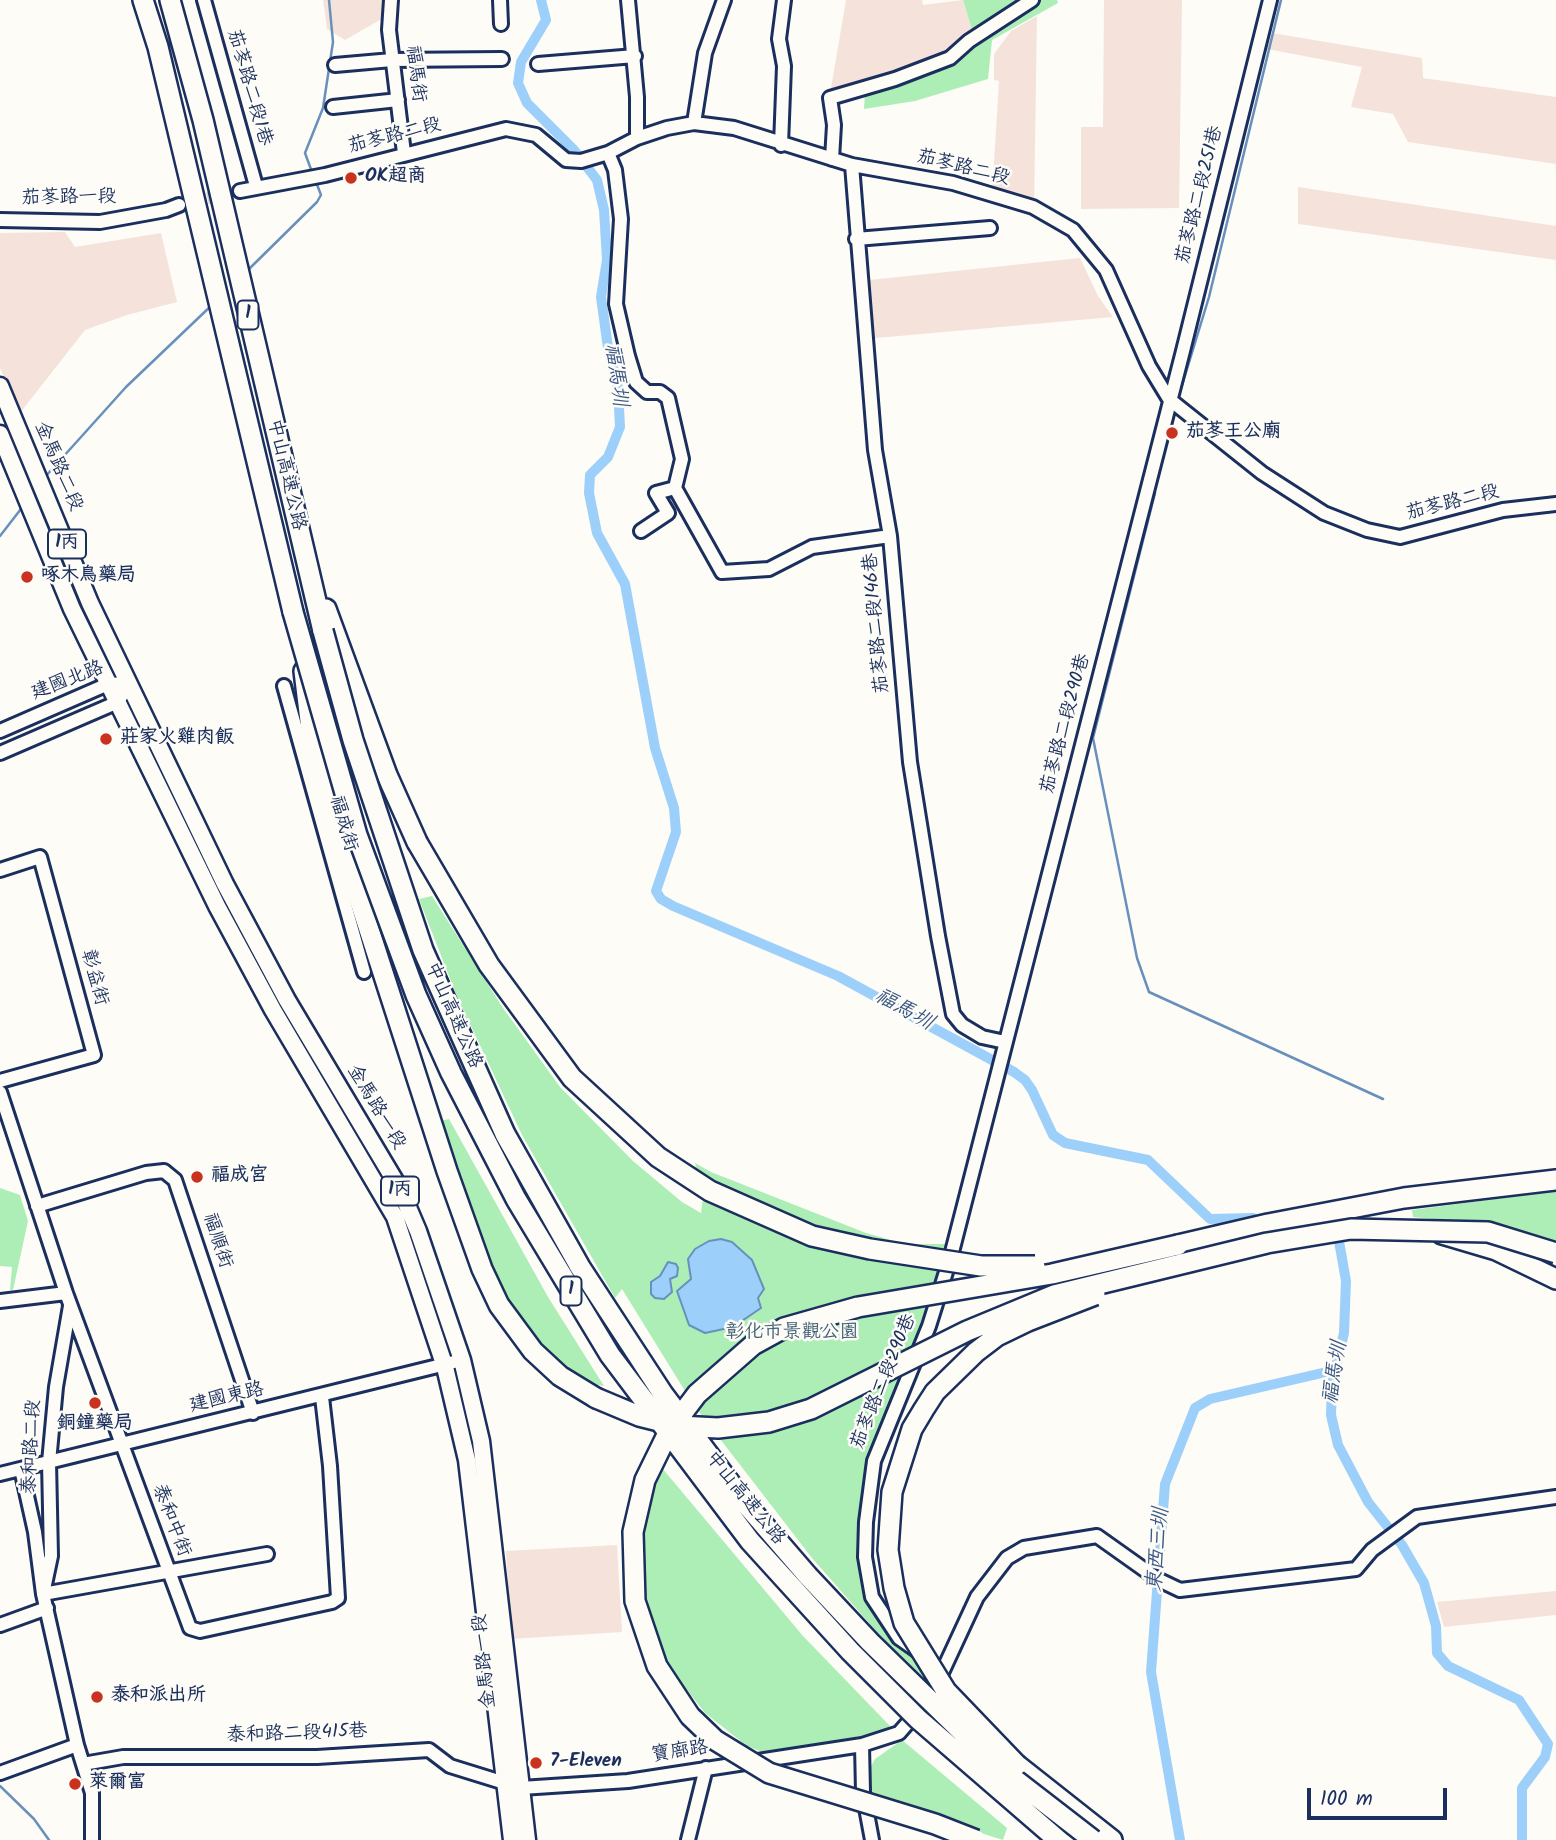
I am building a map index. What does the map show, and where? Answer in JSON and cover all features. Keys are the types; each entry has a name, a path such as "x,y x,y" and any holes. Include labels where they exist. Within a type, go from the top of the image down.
{"highway":[{"name":"中山高速公路","path":"143,0 158,47 301,648 357,835 416,995 451,1073 516,1199 610,1355 750,1541 850,1651 927,1728 1058,1840"},
{"name":"中山高速公路","path":"170,0 203,120 323,631 357,753 423,950 505,1134 580,1267 663,1394 745,1503 808,1576 996,1765 1093,1840"},
{"path":"310,577 334,626 387,775 417,842 489,965 572,1078 658,1157 710,1191 812,1237 870,1250 981,1266 1017,1268 1178,1245"},
{"path":"301,648 311,729 325,793 466,1230 499,1305 533,1351 560,1376 612,1406 679,1426 718,1428 769,1422 811,1409 967,1331 1022,1307 1121,1278 1267,1243 1351,1229 1488,1232 1556,1253"},
{"path":"1443,1193 1493,1177 1556,1167"},
{"path":"975,1840 935,1824 769,1773 715,1740 690,1716 657,1666 635,1601 633,1532 645,1480 669,1431 697,1394 753,1345 784,1328 858,1307 1052,1274 1294,1219 1443,1193 1556,1180"},
{"path":"1427,1230 1496,1251 1556,1279"},
{"path":"1112,1840 1017,1765 946,1691 919,1651 897,1602 888,1550 888,1528 896,1472 912,1429 935,1392 976,1352 997,1336 1048,1312 1089,1299 1121,1278"}],"main road":[{"name":"金馬路二段","path":"0,386 90,603"},
{"name":"金馬路二段","path":"0,434 72,609"},
{"name":"金馬路一段","path":"90,603 225,884 278,985 401,1191 415,1223 462,1360 488,1482 513,1786 512,1840"},
{"name":"金馬路一段","path":"72,609 188,848 270,1004 395,1217 445,1367 472,1496 513,1786 527,1840"}],"street":[{"name":"茄苳路二段1巷","path":"204,0 256,186"},
{"name":"福馬街","path":"391,0 389,30 404,153"},
{"path":"500,0 500,24"},
{"path":"628,0 635,56 637,138"},
{"path":"694,123 705,53 724,0"},
{"path":"781,145 784,66 779,39 784,0"},
{"path":"832,159 834,125 830,98 872,87 950,58 970,41 1032,0"},
{"name":"茄苳路二段251巷","path":"1169,399 1270,0"},
{"path":"538,64 635,56"},
{"path":"335,65 392,60 502,59"},
{"path":"333,107 398,100"},
{"name":"茄苳路二段","path":"240,191 317,176 506,129 536,135 566,160 581,161 606,154 637,138 694,123 734,128 781,145 852,165 953,183 1033,207 1073,230 1106,270 1149,366 1169,399 1262,473 1324,513 1367,530 1400,537 1503,510 1556,504"},
{"path":"606,154 615,170 621,219 616,304 636,382 646,392 660,392 668,398 682,459 675,488 722,572 769,569 812,547 890,536"},
{"name":"茄苳路二段146巷","path":"852,165 875,450 890,536 910,762 953,1014 962,1025 982,1037 1005,1042"},
{"name":"茄苳路一段","path":"0,220 100,222 179,205"},
{"path":"856,239 990,228"},
{"name":"茄苳路二段290巷","path":"941,1682 924,1656 899,1638 872,1597 866,1557 870,1477 879,1444 933,1312 1002,1059 1169,399"},
{"path":"641,531 668,513 656,493 675,488"},
{"name":"建國北路","path":"0,731 108,684 129,683"},
{"name":"建國北路","path":"0,753 118,702 129,683"},
{"name":"福成街","path":"284,686 364,972"},
{"name":"彰益街","path":"0,870 40,857 94,1055 0,1081"},
{"name":"泰和中街","path":"0,1092 68,1297 190,1628 200,1631 332,1602 338,1598 330,1466 322,1397"},
{"name":"福順街","path":"37,1206 146,1173 164,1171 175,1180 253,1413"},
{"path":"0,1301 68,1297"},
{"name":"泰和路二段","path":"43,1594 51,1556 49,1462 68,1297"},
{"name":"建國東路","path":"0,1474 445,1367 462,1360"},
{"path":"918,1437 900,1477 894,1515 894,1565 899,1601 924,1656"},
{"name":"泰和路二段","path":"22,1469 35,1532 43,1594 77,1745 92,1793 92,1840"},
{"path":"941,1682 976,1597 1007,1558 1024,1549 1097,1536 1159,1580 1180,1590 1356,1569 1372,1550 1417,1517 1556,1497"},
{"path":"43,1594 168,1569 267,1554"},
{"path":"0,1625 47,1608"},
{"name":"寶廍路","path":"513,1786 628,1781 862,1745 899,1733 941,1682"},
{"path":"0,1773 77,1745"},
{"path":"862,1745 863,1792 872,1840"},
{"name":"泰和路二段415巷","path":"83,1764 123,1757 317,1757 429,1750 450,1766 513,1786"},
{"path":"688,1840 706,1768"}],"shaded area":[{"path":"323,0 386,0 385,17 345,40 327,29"},
{"path":"846,0 922,0 923,5 963,0 975,40 950,61 830,94"},
{"path":"1104,0 1182,0 1179,208 1081,209 1081,127 1103,127"},
{"path":"1037,16 1034,210 992,195 999,81 994,80 994,54 1011,31"},
{"path":"1272,33 1422,58 1423,78 1556,97 1556,164 1408,142 1393,114 1351,107 1362,67 1267,49"},
{"path":"1298,187 1556,226 1556,260 1298,224"},
{"path":"65,232 75,247 161,233 177,302 127,315 85,330 20,413 0,368 0,233"},
{"path":"1080,258 1098,296 1113,317 865,339 860,281"},
{"path":"617,1545 622,1632 511,1639 506,1551"},
{"path":"1556,1591 1556,1615 1444,1627 1437,1602"}],"green space":[{"path":"963,0 1034,0 1028,5 1039,0 1057,0 1058,3 992,40 988,79 915,101 864,109 865,93 968,52 975,40"},
{"name":"彰化市景觀公園","path":"432,896 503,1008 560,1087 633,1161 682,1202 701,1213 703,1197 695,1163 711,1172 866,1233 905,1244 954,1244 866,1497 872,1592 934,1687 926,1688 812,1558 693,1404 622,1289 615,1298 522,1135 456,994 419,899"},
{"path":"449,1119 548,1297 604,1386 587,1383 521,1329 487,1271 431,1123"},
{"path":"0,1188 20,1195 28,1221 13,1290 10,1290 12,1267 0,1266"},
{"path":"1556,1191 1556,1243 1484,1224 1413,1217 1412,1210"},
{"path":"662,1468 803,1636 890,1726 883,1732 765,1753 747,1746 705,1713 677,1677 663,1653 644,1590 642,1532 651,1489"},
{"path":"902,1740 1007,1828 1003,1840 870,1798 869,1770 875,1759"}],"water":[{"path":"721,1239 732,1242 752,1260 764,1289 758,1298 761,1308 733,1327 705,1333 689,1325 677,1291 691,1279 688,1259 695,1249 709,1241"},
{"path":"668,1262 676,1264 678,1268 677,1276 670,1279 672,1292 664,1299 655,1298 651,1294 651,1282 660,1276"}],"waterway":[{"path":"312,172 305,153 323,108 333,42 329,0"},
{"name":"福馬圳","path":"541,0 546,20 521,62 518,83 527,103 574,150 597,180 604,210 607,260 601,297 608,348 618,388 620,427 608,457 590,475 589,493 597,533 625,584 655,748 674,808 676,832 656,891 661,899 673,906 838,976 1014,1072 1025,1080 1032,1090 1053,1135 1065,1143 1148,1160 1210,1219 1253,1218"},
{"path":"1180,392 1209,297 1281,0"},
{"path":"248,270 317,202 321,195 316,182"},
{"path":"45,477 126,387 213,304"},
{"path":"1155,493 1093,738 1137,958 1149,992 1383,1099"},
{"path":"0,536 24,505"},
{"name":"福馬圳","path":"1337,1230 1346,1281 1344,1333 1332,1384 1331,1415 1338,1445 1368,1502 1402,1545 1424,1583 1436,1626 1437,1653 1448,1666 1519,1700 1548,1744 1545,1757 1522,1788 1522,1840"},
{"name":"東西三圳","path":"1180,1840 1151,1672 1165,1484 1195,1408 1210,1399 1335,1370"},
{"path":"0,1786 34,1819 49,1840"}],"tunnel":[{"path":"190,202 240,191"}],"place":[{"name":"OK超商","path":"351,178"},
{"name":"茄苳王公廟","path":"1172,433"},
{"name":"啄木鳥藥局","path":"27,577"},
{"name":"莊家火雞肉飯","path":"106,739"},
{"name":"福成宮","path":"197,1177"},
{"name":"銅鐘藥局","path":"95,1403"},
{"name":"泰和派出所","path":"97,1697"},
{"name":"7-Eleven","path":"536,1763"},
{"name":"萊爾富","path":"75,1784"}]}
